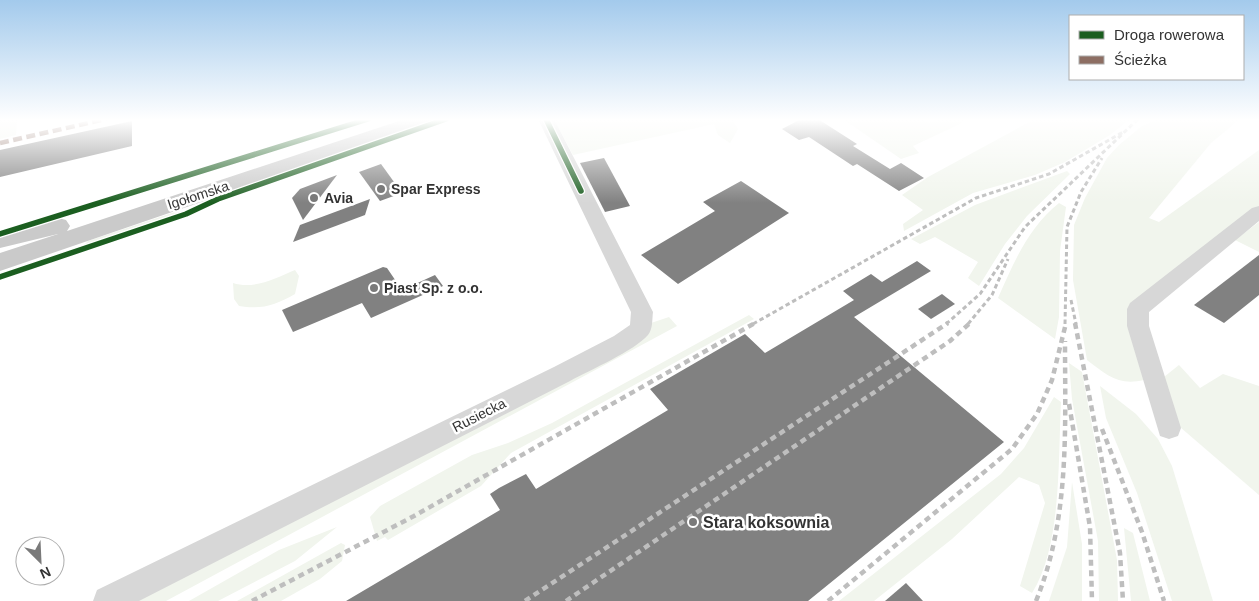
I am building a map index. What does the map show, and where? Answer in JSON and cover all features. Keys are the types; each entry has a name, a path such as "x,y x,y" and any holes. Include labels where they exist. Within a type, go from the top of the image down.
{"main road":[{"name":"Igołomska","path":"0,249 310,147"},
{"name":"Igołomska","path":"0,262 342,147"},
{"path":"0,240 112,212"}],"street":[{"name":"Rusiecka","path":"108,601 562,374 622,342 640,329 642,312 559,147"},
{"path":"1169,428 1138,326 1138,309 1194,262 1259,212"}],"shaded area":[{"path":"569,147 609,147 573,155"},
{"path":"884,147 914,147 919,153 901,159"},
{"path":"983,147 1090,147 1065,162 1035,175 973,193 904,231 903,224 923,210 902,195 928,177"},
{"path":"1117,147 1208,147 1149,218 1159,222 1259,150 1259,208 1139,300 1144,380 1127,382 1113,378 1087,360 1073,280 1074,225 1085,198 1107,158"},
{"path":"1067,171 1070,174 1027,216 1005,244 979,286 968,278 978,262 935,237 920,244 911,239 975,205"},
{"path":"1059,203 1066,207 1060,251 1059,317 1055,339 998,298 1016,259 1030,235"},
{"path":"188,211 83,246 88,241 175,212"},
{"path":"1259,222 1259,252 1235,240"},
{"path":"295,270 299,276 295,294 281,301 268,306 247,307 239,306 234,299 233,283 241,285 257,284"},
{"path":"749,315 754,319 511,453 481,486 388,540 385,537 377,541 370,517 380,506 472,455 508,443 552,423"},
{"path":"669,317 677,326 166,601 120,601 651,323"},
{"path":"1069,363 1082,372 1117,560 1118,601 1099,601 1098,541 1072,399"},
{"path":"1179,365 1200,388 1223,374 1259,386 1259,495 1180,427 1164,377"},
{"path":"1100,386 1136,414 1158,439 1172,466 1213,601 1172,601 1137,493 1106,418"},
{"path":"1054,397 1061,402 1057,501 1049,551 1042,574 1032,593 1020,586 1045,503 1039,485 1019,477 952,539 874,601 839,601 1001,474 1024,448"},
{"path":"1072,482 1082,544 1082,601 1049,601 1067,547"},
{"path":"337,527 295,561 218,601 189,601 279,550"},
{"path":"1124,528 1133,533 1150,601 1131,601"},
{"path":"341,543 345,545 342,561 320,579 281,601 237,601"}],"building":[{"path":"13,147 128,147 0,177 0,150"},
{"path":"824,147 855,147 890,169 901,163 924,178 899,191 857,164 853,166"},
{"path":"604,158 630,206 605,212 580,163"},
{"path":"381,164 402,193 380,201 359,172"},
{"path":"337,175 303,220 292,198 300,189"},
{"path":"741,181 789,213 678,284 641,255 715,211 703,202"},
{"path":"370,199 365,215 293,242 300,225"},
{"path":"1259,255 1259,295 1224,323 1194,305"},
{"name":"Stara koksownia","path":"917,261 931,271 854,317 1004,442 808,601 346,601 500,510 490,494 499,488 526,474 536,489 668,410 650,389 745,334 765,353 854,300 843,291 871,274 882,282"},
{"path":"383,267 387,268 402,290 435,275 443,286 371,318 362,303 293,332 282,310"},
{"path":"942,294 955,304 931,319 918,309"},
{"path":"906,583 923,601 885,601"}],"railway":[{"path":"753,324 976,198 1049,174 1097,147"},
{"path":"946,324 980,294 1025,227 1109,147"},
{"path":"1065,324 1067,227 1081,192 1102,158"},
{"path":"968,324 992,295 1008,259"},
{"path":"1071,300 1076,324"},
{"path":"252,601 414,516 755,323"},
{"path":"525,601 948,323"},
{"path":"566,601 950,341 970,323"},
{"path":"828,601 1012,449 1037,414 1052,380 1066,323"},
{"path":"1075,323 1120,553 1123,601"},
{"path":"1036,601 1047,570 1055,538 1060,505 1065,440 1065,341"},
{"path":"1069,404 1090,527 1092,601"},
{"path":"1102,429 1142,532 1164,601"}],"cycle path":[{"path":"0,234 278,147"},
{"path":"0,277 186,214 218,199 366,147"},
{"path":"560,147 581,191"}],"place":[{"name":"Spar Express","path":"381,189"},
{"name":"Avia","path":"314,198"},
{"name":"Piast Sp. z o.o.","path":"374,288"},
{"name":"Stara koksownia","path":"693,522"}]}
